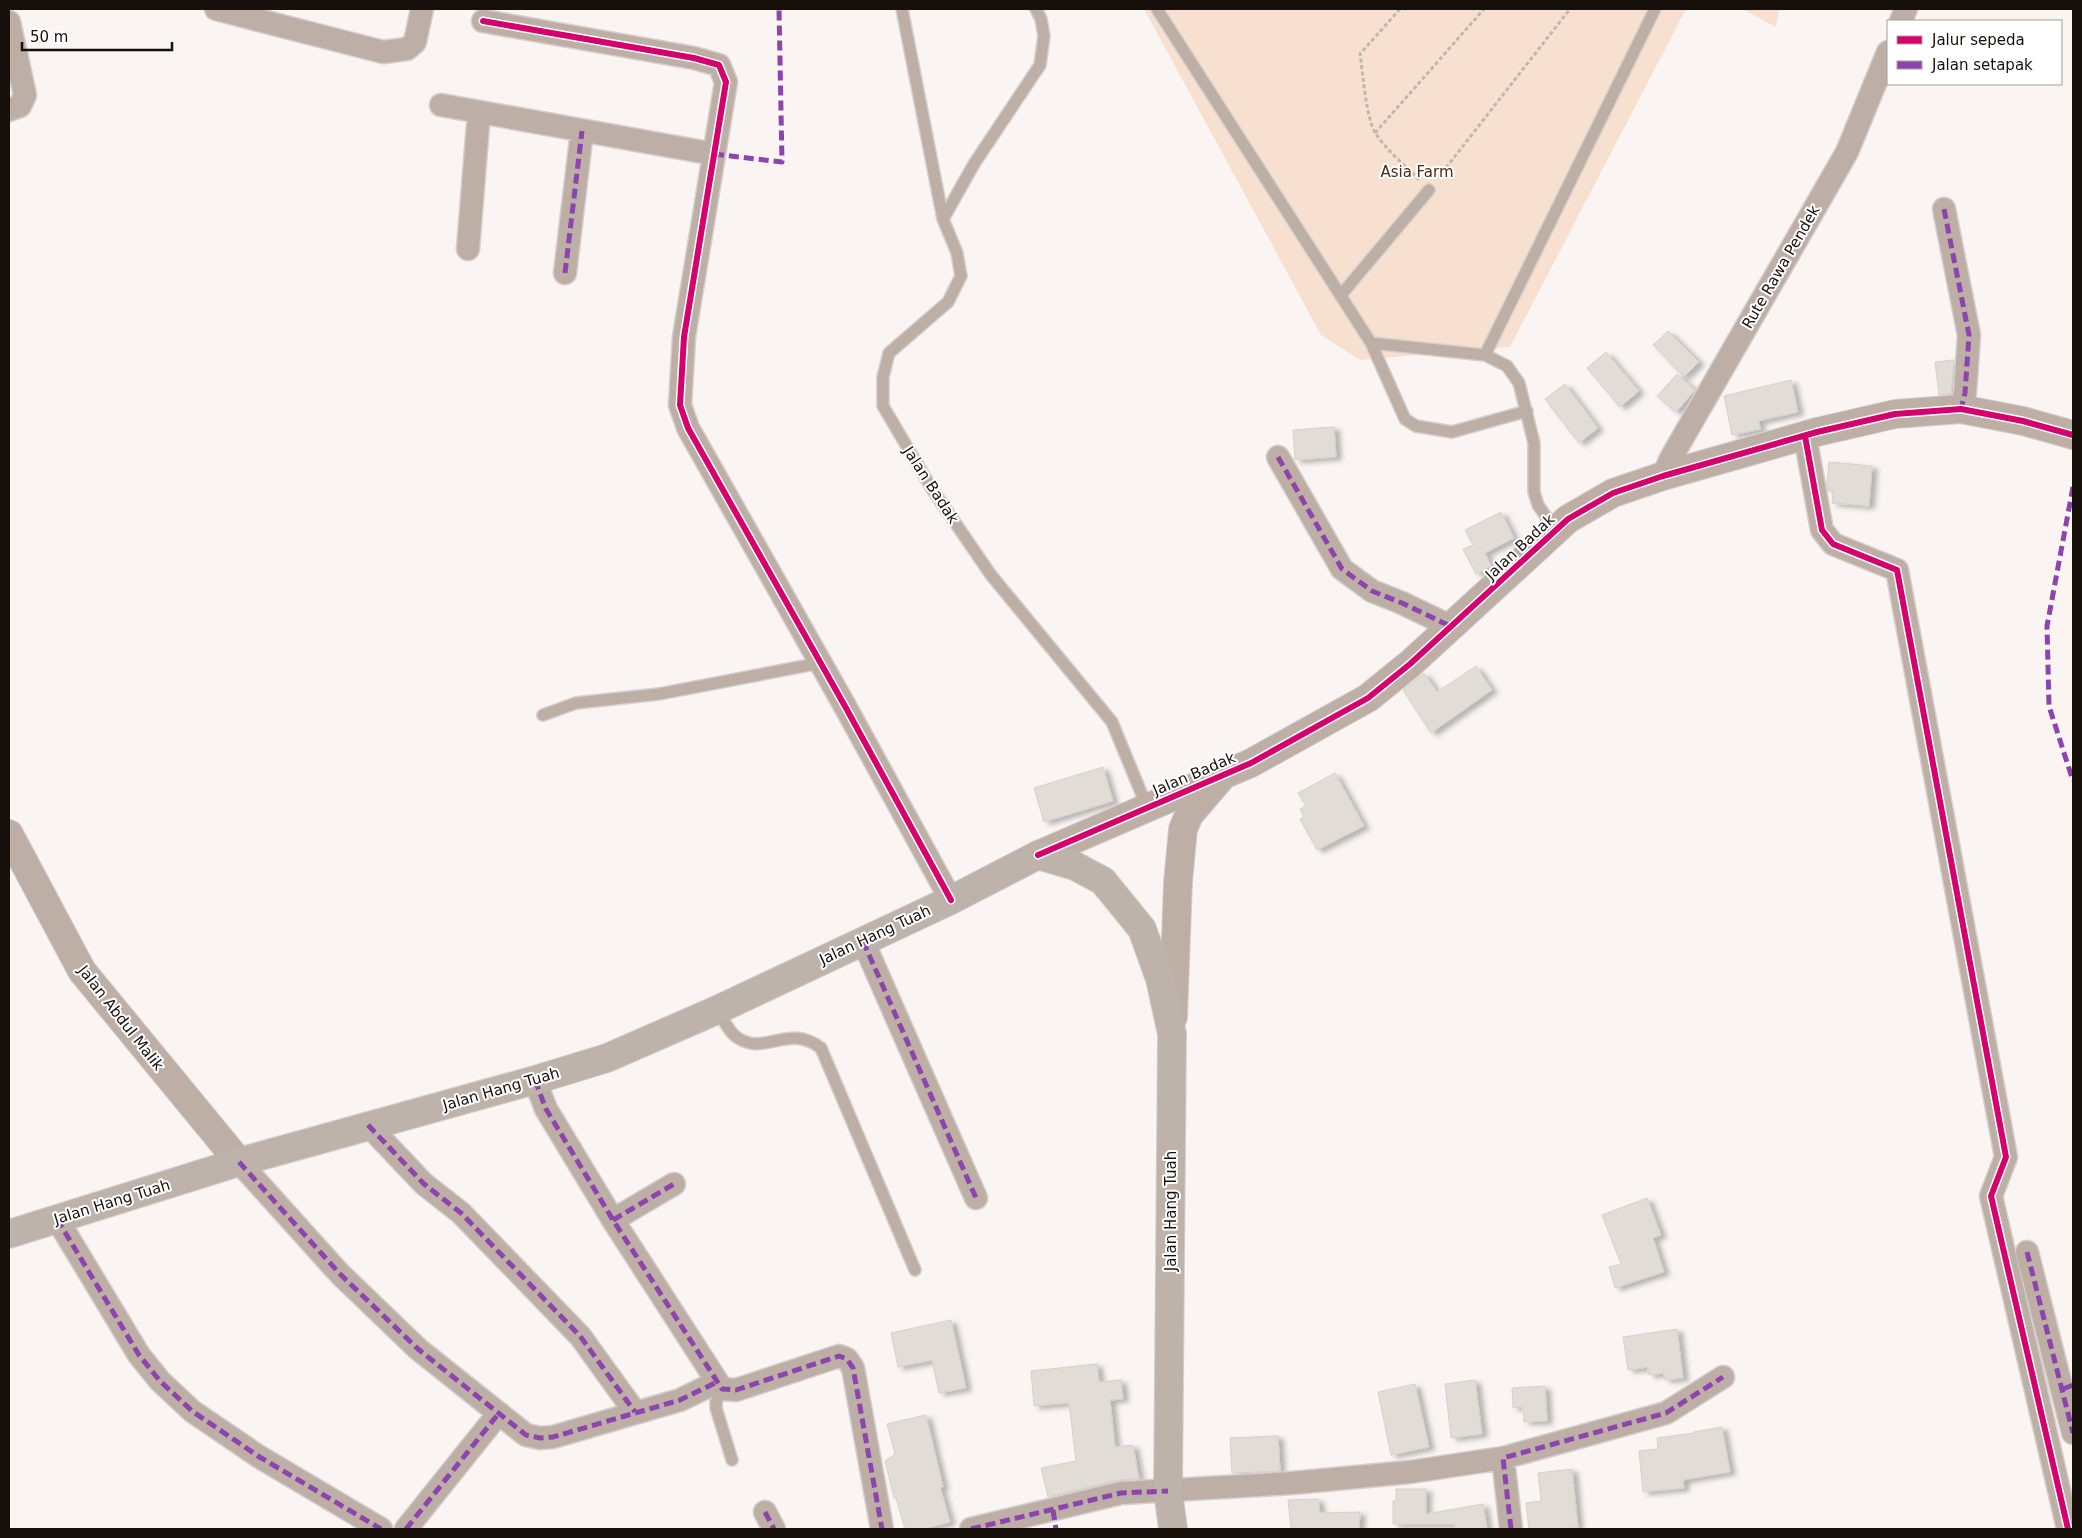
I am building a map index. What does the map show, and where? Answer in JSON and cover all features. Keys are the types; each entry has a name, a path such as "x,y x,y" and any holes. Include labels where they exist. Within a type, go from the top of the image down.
{"main road":[{"name":"Jalan Hang Tuah","path":"9,1234 238,1162 535,1080 607,1058 717,1010 951,900 1038,856 1075,866 1103,881 1142,929 1160,979 1172,1034 1168,1492 1173,1529"}],"street":[{"path":"216,9 383,52 408,49 415,42 422,9"},
{"path":"483,21 694,58 718,65 726,82 684,337 680,405 688,428 951,900"},
{"path":"9,22 25,95 20,106 9,110"},
{"name":"Rute Rawa Pendek","path":"1663,476 1671,458 1846,152 1887,54"},
{"path":"441,105 714,154"},
{"path":"468,249 479,112"},
{"path":"565,273 582,131"},
{"path":"1944,210 1969,335 1965,393 1961,409"},
{"name":"Jalan Badak","path":"1038,856 1251,763 1368,698 1452,627 1568,519 1613,493 1663,476 1805,436 1896,414 1961,409 2022,421 2073,435"},
{"path":"1805,436 1822,530 1834,544 1897,570 2006,1158 1991,1196 2068,1529"},
{"path":"1278,457 1342,569 1372,591 1452,627"},
{"path":"1172,1034 1178,882 1183,829 1188,815 1221,776"},
{"name":"Jalan Abdul Malik","path":"9,834 82,971 238,1162"},
{"path":"863,941 976,1198"},
{"path":"535,1080 546,1109 613,1220 720,1385"},
{"path":"368,1125 424,1184 461,1213 580,1336 635,1412"},
{"path":"238,1162 340,1274 418,1349 526,1434 540,1438 553,1437 680,1400 720,1385 736,1390 839,1356 847,1359 853,1368 882,1529"},
{"path":"613,1220 674,1184"},
{"path":"58,1219 139,1355 160,1381 192,1411 258,1456 380,1529"},
{"path":"2027,1252 2068,1387 2073,1433"},
{"path":"971,1529 1054,1520 1122,1493 1168,1492 1292,1483 1410,1472 1503,1458 1666,1413 1723,1377"},
{"path":"406,1529 499,1413"},
{"path":"1503,1458 1511,1529"}],"lane":[{"name":"Jalan Badak","path":"902,9 944,219 957,253 961,276 948,302 890,353 883,377 883,406 932,488 991,575 1112,722 1147,807"},
{"path":"944,219 974,164 1040,65 1044,36 1041,19 1036,9"},
{"path":"1157,9 1371,343 1405,419 1416,426 1452,432 1527,411"},
{"path":"1485,355 1655,9"},
{"path":"1341,295 1429,190"},
{"path":"1371,343 1485,355 1507,366 1519,383 1534,443 1534,492 1538,505 1556,531"},
{"path":"543,715 576,703 658,694 820,663"},
{"path":"717,1010 737,1038 752,1045 796,1037 812,1041 821,1048 915,1270"},
{"path":"720,1385 716,1408 732,1460"}],"path":[{"path":"1400,9 1360,54 1367,110 1375,133 1429,190 1570,9"},
{"path":"1375,133 1484,9"}],"green space":[{"name":"Asia Farm","path":"1144,9 1686,9 1510,347 1360,360 1321,335"},
{"path":"1742,9 1779,9 1776,27"}],"building":[{"path":"1668,331 1699,362 1684,377 1653,345"},
{"path":"1606,352 1639,391 1620,407 1587,368"},
{"path":"1954,360 1951,394 1939,395 1935,362"},
{"path":"1677,374 1695,390 1676,412 1657,396"},
{"path":"1791,380 1798,412 1758,421 1761,429 1732,435 1724,396"},
{"path":"1565,384 1598,428 1579,443 1545,399"},
{"path":"1334,427 1336,457 1295,460 1293,430"},
{"path":"1829,462 1872,466 1869,506 1832,503 1833,491 1828,491 1827,483"},
{"path":"1501,512 1514,538 1485,553 1491,566 1476,574 1463,549 1473,545 1465,530"},
{"path":"1476,666 1492,690 1431,733 1403,690 1424,673 1437,692"},
{"path":"1103,767 1113,801 1044,822 1034,788"},
{"path":"1335,773 1364,826 1317,850 1300,819 1304,817 1300,809 1306,806 1298,793"},
{"path":"1647,1198 1661,1235 1653,1238 1664,1272 1615,1288 1609,1267 1621,1264 1602,1215"},
{"path":"951,1320 966,1388 939,1393 932,1360 898,1367 891,1333"},
{"path":"1677,1329 1683,1378 1665,1380 1664,1373 1649,1375 1648,1367 1628,1370 1623,1337"},
{"path":"1097,1364 1099,1382 1121,1380 1123,1399 1110,1400 1115,1447 1133,1445 1139,1479 1118,1480 1048,1497 1041,1468 1076,1461 1069,1403 1034,1406 1031,1371"},
{"path":"1475,1380 1482,1434 1451,1438 1445,1384"},
{"path":"1415,1384 1429,1447 1391,1455 1378,1392"},
{"path":"1545,1386 1547,1421 1524,1422 1523,1407 1513,1408 1512,1388"},
{"path":"926,1415 943,1487 940,1487 950,1522 924,1529 905,1529 896,1498 894,1498 885,1461 895,1454 887,1424"},
{"path":"1722,1427 1730,1472 1683,1480 1684,1488 1643,1492 1639,1451 1658,1449 1657,1438"},
{"path":"1278,1436 1280,1471 1232,1473 1230,1438"},
{"path":"1572,1469 1578,1528 1529,1529 1526,1503 1541,1501 1538,1473"},
{"path":"1396,1489 1426,1489 1426,1514 1483,1504 1487,1529 1455,1529 1454,1524 1393,1524 1393,1501 1396,1501"},
{"path":"1318,1499 1320,1513 1360,1512 1359,1529 1291,1529 1288,1500"}],"marked path":[{"path":"714,154 782,162 779,9"},
{"path":"565,273 582,131"},
{"path":"1944,209 1969,335 1965,393 1961,409"},
{"path":"1278,457 1342,569 1372,591 1452,627"},
{"path":"2073,487 2047,626 2049,706 2073,781"},
{"path":"863,941 976,1198"},
{"path":"535,1080 546,1109 613,1220 722,1389 736,1390 839,1356 847,1359 853,1368 882,1529"},
{"path":"368,1125 424,1184 461,1213 580,1336 635,1412"},
{"path":"239,1162 340,1274 418,1349 526,1435 540,1438 553,1437 680,1400 717,1382"},
{"path":"613,1220 674,1184"},
{"path":"57,1219 139,1355 160,1381 192,1411 258,1456 381,1529"},
{"path":"2027,1252 2073,1433"},
{"path":"1511,1529 1503,1458 1666,1413 1723,1377"},
{"path":"2063,1389 2073,1385"},
{"path":"406,1529 499,1413"},
{"path":"971,1529 1121,1493 1168,1491"},
{"path":"1053,1510 1056,1529"},
{"path":"765,1512 774,1529"}],"cycle path":[{"path":"483,21 694,58 719,65 726,82 684,337 680,405 688,428 846,708 951,900"},
{"path":"1038,855 1251,763 1368,698 1410,664 1568,519 1613,493 1663,476 1817,432 1895,414 1961,409 2023,421 2073,435"},
{"path":"1805,436 1822,530 1833,544 1897,570 2006,1157 1991,1196 2068,1529"}]}
